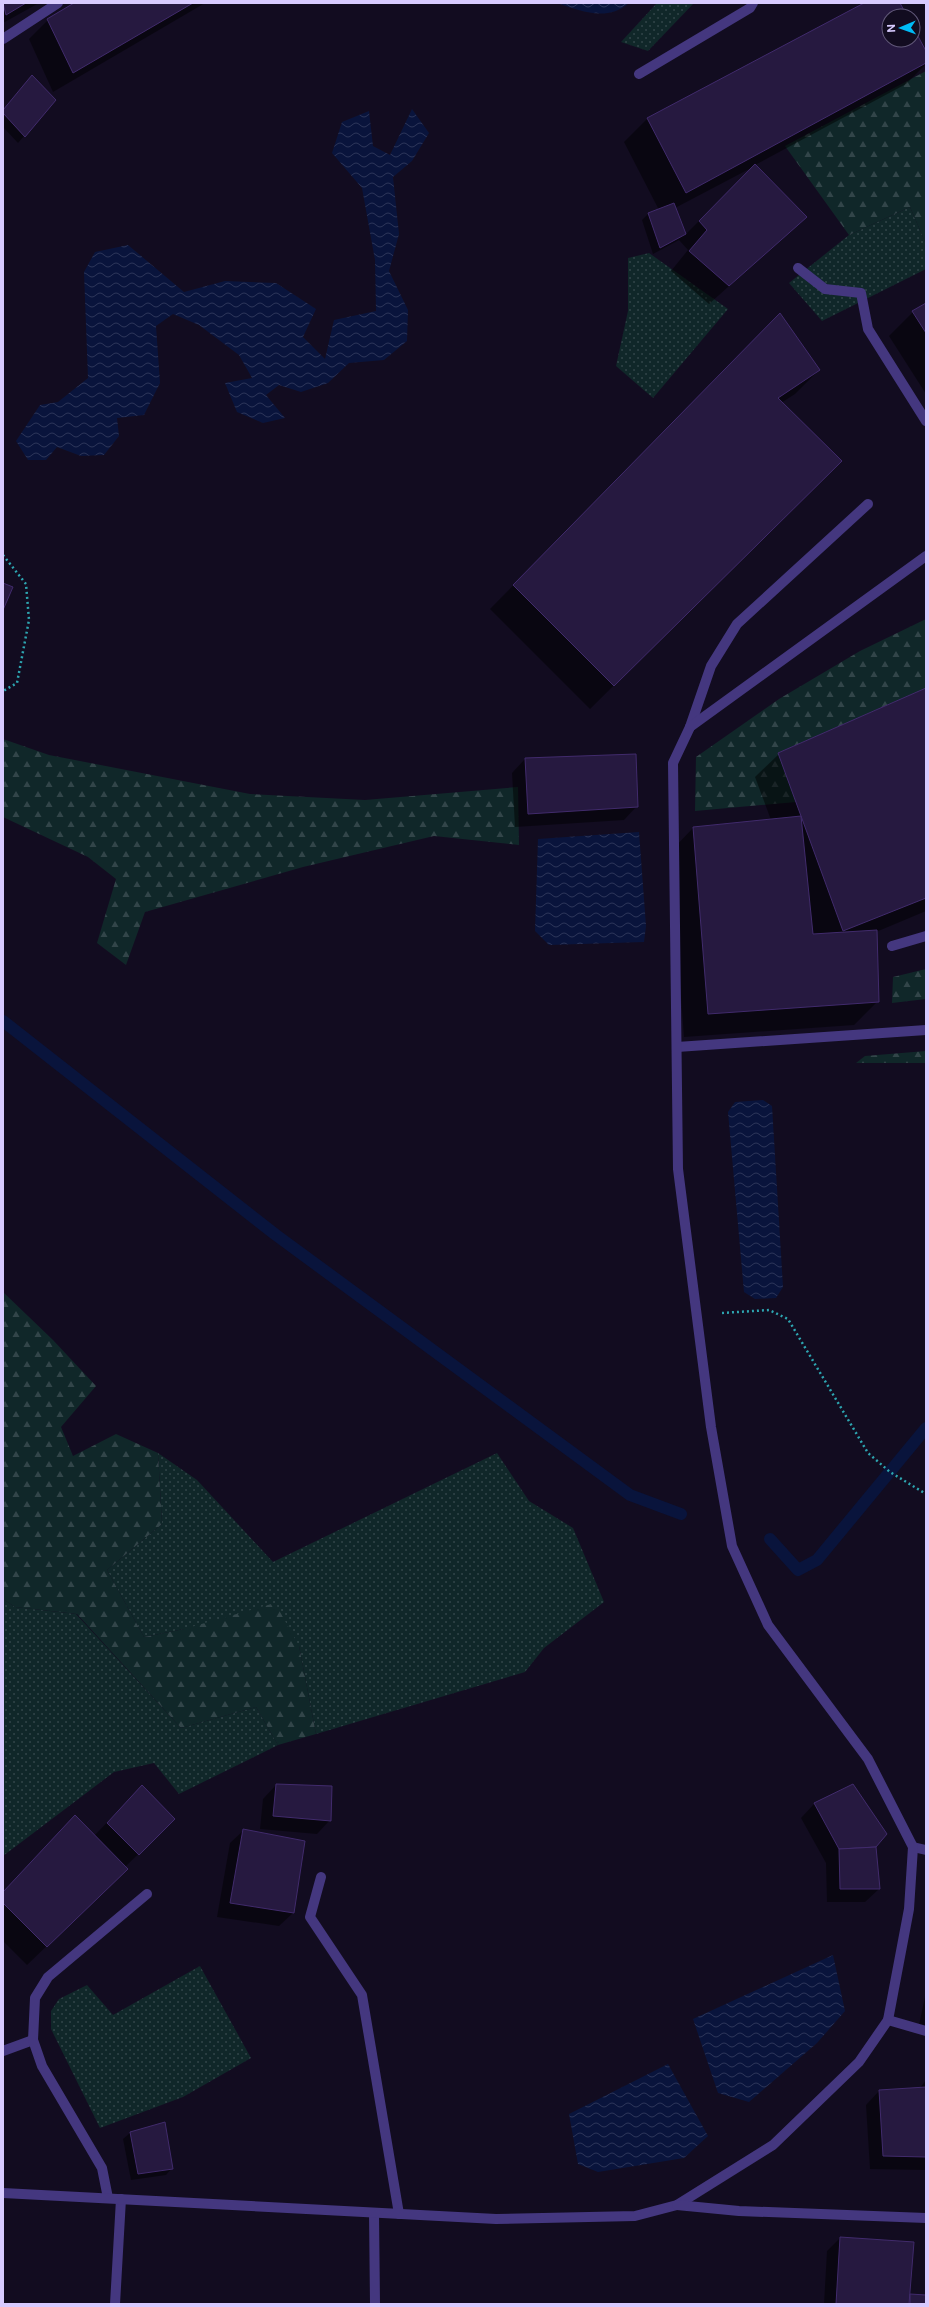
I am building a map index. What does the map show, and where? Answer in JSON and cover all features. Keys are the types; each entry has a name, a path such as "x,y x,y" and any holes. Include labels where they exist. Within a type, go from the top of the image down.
{"street":[{"path":"3,39 58,3"},
{"path":"639,74 750,8 753,3"},
{"path":"798,268 824,289 861,293 868,329 926,421"},
{"path":"3,2192 374,2213 496,2218 636,2216 677,2205 773,2145 859,2062 888,2020 909,1908 913,1847 868,1759 768,1625 732,1546 711,1427 678,1169 673,763 690,727 712,666 737,624 868,504"},
{"path":"690,727 926,556"},
{"path":"892,946 926,936"},
{"path":"677,1047 926,1030"},
{"path":"913,1847 926,1850"},
{"path":"321,1877 310,1917 362,1995 399,2214"},
{"path":"108,2198 102,2168 42,2066 33,2040 35,1998 48,1977 147,1894"},
{"path":"888,2020 926,2031"},
{"path":"3,2051 33,2040"},
{"path":"115,2304 121,2199"},
{"path":"677,2205 739,2211 926,2218"},
{"path":"374,2213 375,2304"}],"path":[{"path":"3,555 26,584 29,620 17,683 3,691"},
{"path":"696,1314 769,1310 788,1319 868,1453 890,1472 926,1494"}],"green space":[{"path":"657,3 694,3 648,51 621,42"},
{"path":"926,71 926,244 910,207 849,235 785,146"},
{"path":"910,207 926,244 926,269 822,321 789,283 849,235"},
{"path":"649,253 728,309 653,398 616,366 628,311 628,258"},
{"path":"926,619 926,688 778,753 796,802 695,811 696,757 779,699 860,651"},
{"path":"3,739 49,755 250,794 365,800 518,787 519,845 434,836 303,867 145,912 126,965 97,943 116,879 88,857 3,817"},
{"path":"926,969 926,999 892,1003 893,977"},
{"path":"926,1051 926,1063 856,1063 865,1056"},
{"path":"3,1292 53,1340 96,1386 61,1427 73,1456 116,1434 158,1453 162,1524 107,1570 144,1637 184,1629 275,1603 299,1646 316,1734 278,1745 256,1707 181,1728 77,1614 15,1607 3,1599"},
{"path":"158,1453 197,1480 273,1562 497,1453 529,1501 573,1528 604,1602 544,1648 525,1672 316,1734 299,1646 184,1629 144,1637 107,1570 162,1524"},
{"path":"3,1599 15,1607 76,1614 181,1728 256,1707 278,1745 179,1794 154,1763 114,1772 3,1856"},
{"path":"200,1966 251,2058 183,2097 100,2128 51,2029 51,2011 59,1999 87,1985 113,2015"}],"water":[{"path":"557,3 629,3 621,9 612,12 594,13 585,12"},
{"path":"412,109 429,133 412,161 393,177 399,234 389,271 408,310 407,341 384,360 349,363 328,383 301,392 279,385 266,395 285,418 263,423 237,412 225,383 252,378 239,355 199,325 173,314 156,326 160,383 144,415 117,418 119,436 104,455 81,456 57,447 46,460 28,460 16,441 40,405 58,402 88,378 84,272 95,252 128,245 184,292 225,281 276,283 316,309 303,337 325,359 334,320 376,311 375,260 362,188 332,153 342,122 369,111 373,146 390,155"},
{"path":"639,832 646,926 644,942 549,945 535,931 538,839"},
{"path":"763,1100 772,1106 783,1287 776,1298 755,1299 744,1292 728,1112 735,1102"},
{"path":"833,1955 845,2011 817,2043 749,2102 718,2093 693,2019"},
{"path":"668,2064 708,2136 684,2158 598,2172 578,2164 569,2114"}],"building":[{"path":"3,3 26,3 6,15"},
{"path":"74,3 193,3 73,73 47,19"},
{"path":"864,3 900,3 903,8 881,8 881,48 921,48 921,42 926,51 926,63 686,193 647,118"},
{"path":"32,75 56,100 25,137 3,113 3,110"},
{"path":"755,164 807,217 729,286 689,251 707,230 699,221"},
{"path":"674,203 686,234 660,248 648,213"},
{"path":"926,303 926,333 912,311"},
{"path":"780,313 820,370 778,398 842,461 614,686 513,585"},
{"path":"3,583 13,587 3,610"},
{"path":"926,688 926,898 843,931 778,753"},
{"path":"636,754 638,807 528,814 525,758"},
{"path":"801,816 813,934 877,930 879,1002 708,1014 693,827"},
{"path":"276,1784 332,1786 331,1821 273,1816"},
{"path":"853,1784 887,1834 876,1847 839,1849 814,1803"},
{"path":"142,1785 175,1819 139,1855 107,1823"},
{"path":"75,1815 128,1869 47,1947 3,1903 3,1892"},
{"path":"243,1829 305,1841 294,1913 230,1903"},
{"path":"876,1847 880,1889 840,1889 839,1849"},
{"path":"926,2087 926,2157 883,2156 879,2090"},
{"path":"165,2122 173,2169 138,2174 130,2132"},
{"path":"840,2237 914,2242 909,2304 836,2304"},
{"path":"910,2294 926,2295 926,2304 910,2304"}],"waterway":[{"path":"3,1021 276,1235 630,1495 681,1514"},
{"path":"770,1539 798,1570 817,1560 926,1428"}]}
